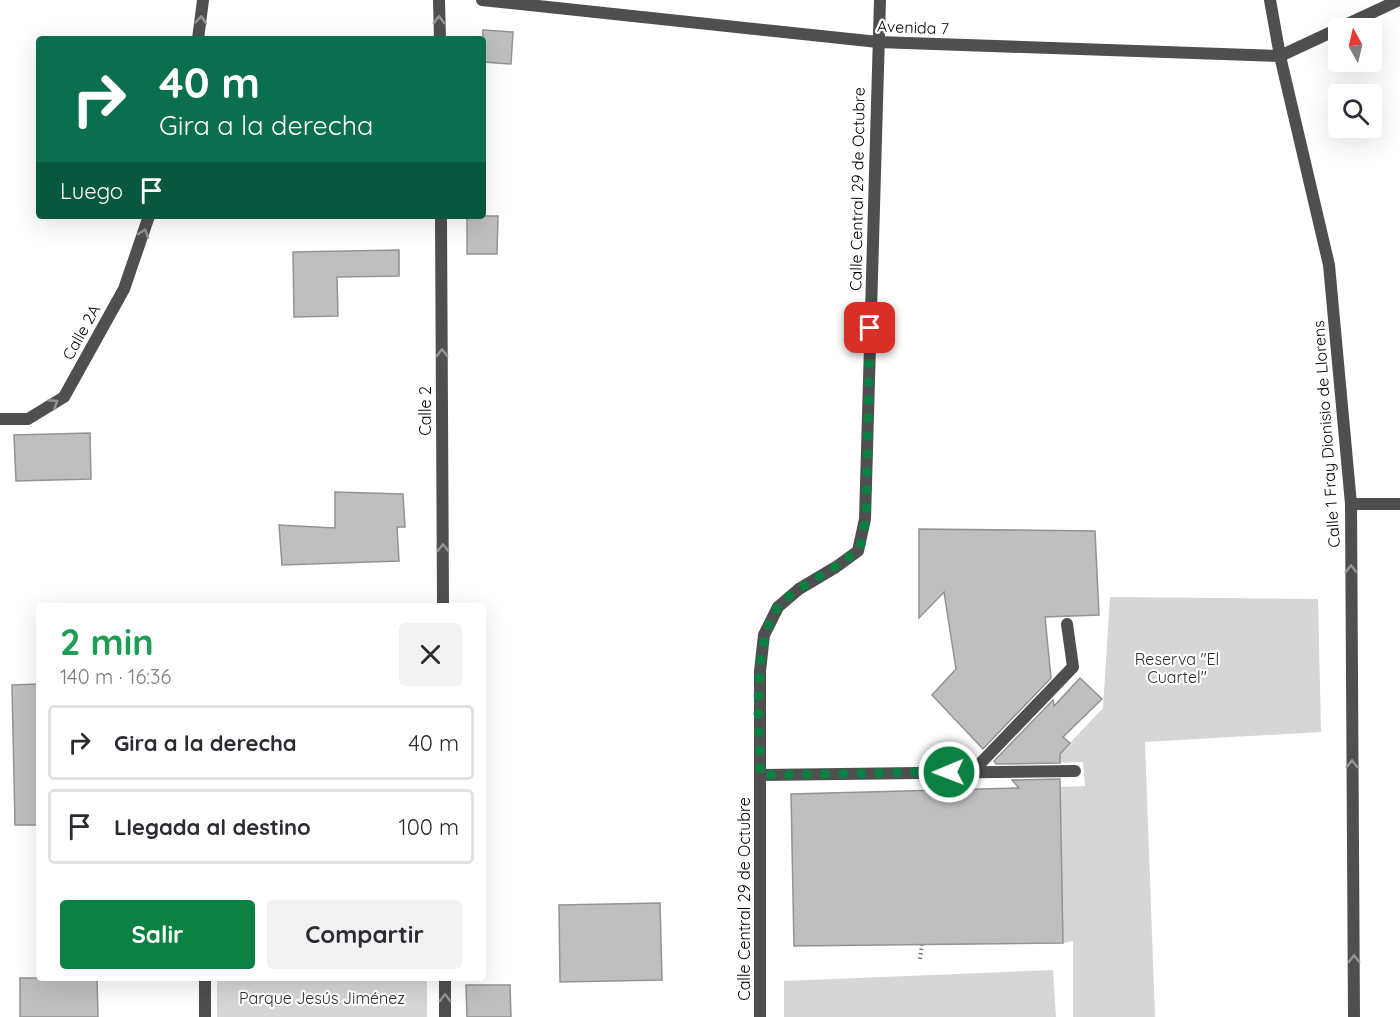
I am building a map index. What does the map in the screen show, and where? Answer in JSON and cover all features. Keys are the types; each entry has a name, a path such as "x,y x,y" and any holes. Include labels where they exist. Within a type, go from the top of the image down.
{"street":[{"path":"198,36 203,0"},
{"path":"439,0 440,36"},
{"name":"Avenida 7","path":"482,0 878,42 1280,56 1328,34"},
{"name":"Calle Central 29 de Octubre","path":"760,1017 760,671 764,635 778,608 799,590 858,551 866,519 880,0"},
{"name":"Calle 1 Fray Dionisio de Llorens","path":"1270,0 1280,56 1329,265 1351,504 1354,1017"},
{"name":"Avenida 7","path":"1361,18 1399,0"},
{"name":"Calle 2A","path":"0,419 28,420 64,397 124,289 149,219"},
{"name":"Calle 2","path":"441,219 443,603"},
{"path":"1351,504 1400,504"},
{"path":"972,772 1073,667 1067,624"},
{"path":"760,775 1075,771"},
{"path":"205,981 205,1017"},
{"path":"445,981 446,1017"}],"path":[{"path":"920,959 922,945"}],"green space":[{"name":"Reserva \"El Cuartel\"","path":"1110,597 1318,599 1321,732 1145,742 1155,1017 1073,1017 1073,941 1063,943 1060,787 1085,786 1083,762 1051,763 1103,708"},
{"path":"1053,970 1056,1017 784,1017 784,981"},
{"name":"Parque Jesús Jiménez","path":"217,981 427,981 427,1017 217,1017"}],"building":[{"path":"483,30 513,32 511,64 486,62 486,36 483,36"},
{"path":"486,216 498,216 497,254 467,254 467,219 486,219"},
{"path":"399,250 399,276 337,277 338,316 294,317 293,252"},
{"path":"90,433 91,479 16,481 14,435"},
{"path":"335,492 403,494 405,527 397,527 399,561 282,565 279,525 335,528"},
{"path":"919,529 1095,531 1099,615 1045,617 1051,678 983,749 932,695 956,669 944,592 919,618"},
{"path":"1080,678 1102,699 1063,737 1070,743 1060,754 1060,763 996,764 994,761 1053,700 1054,706"},
{"path":"36,684 36,825 15,825 12,685"},
{"path":"1060,779 1063,943 794,946 791,794 1019,788 1012,780"},
{"path":"660,903 662,980 560,982 559,905"},
{"path":"20,978 36,978 36,981 97,981 98,1017 20,1017"},
{"path":"466,985 510,985 511,1017 467,1017"}],"route":[{"path":"870,328 866,519 858,551 799,590 778,608 764,635 760,671 760,775 949,772"}]}
